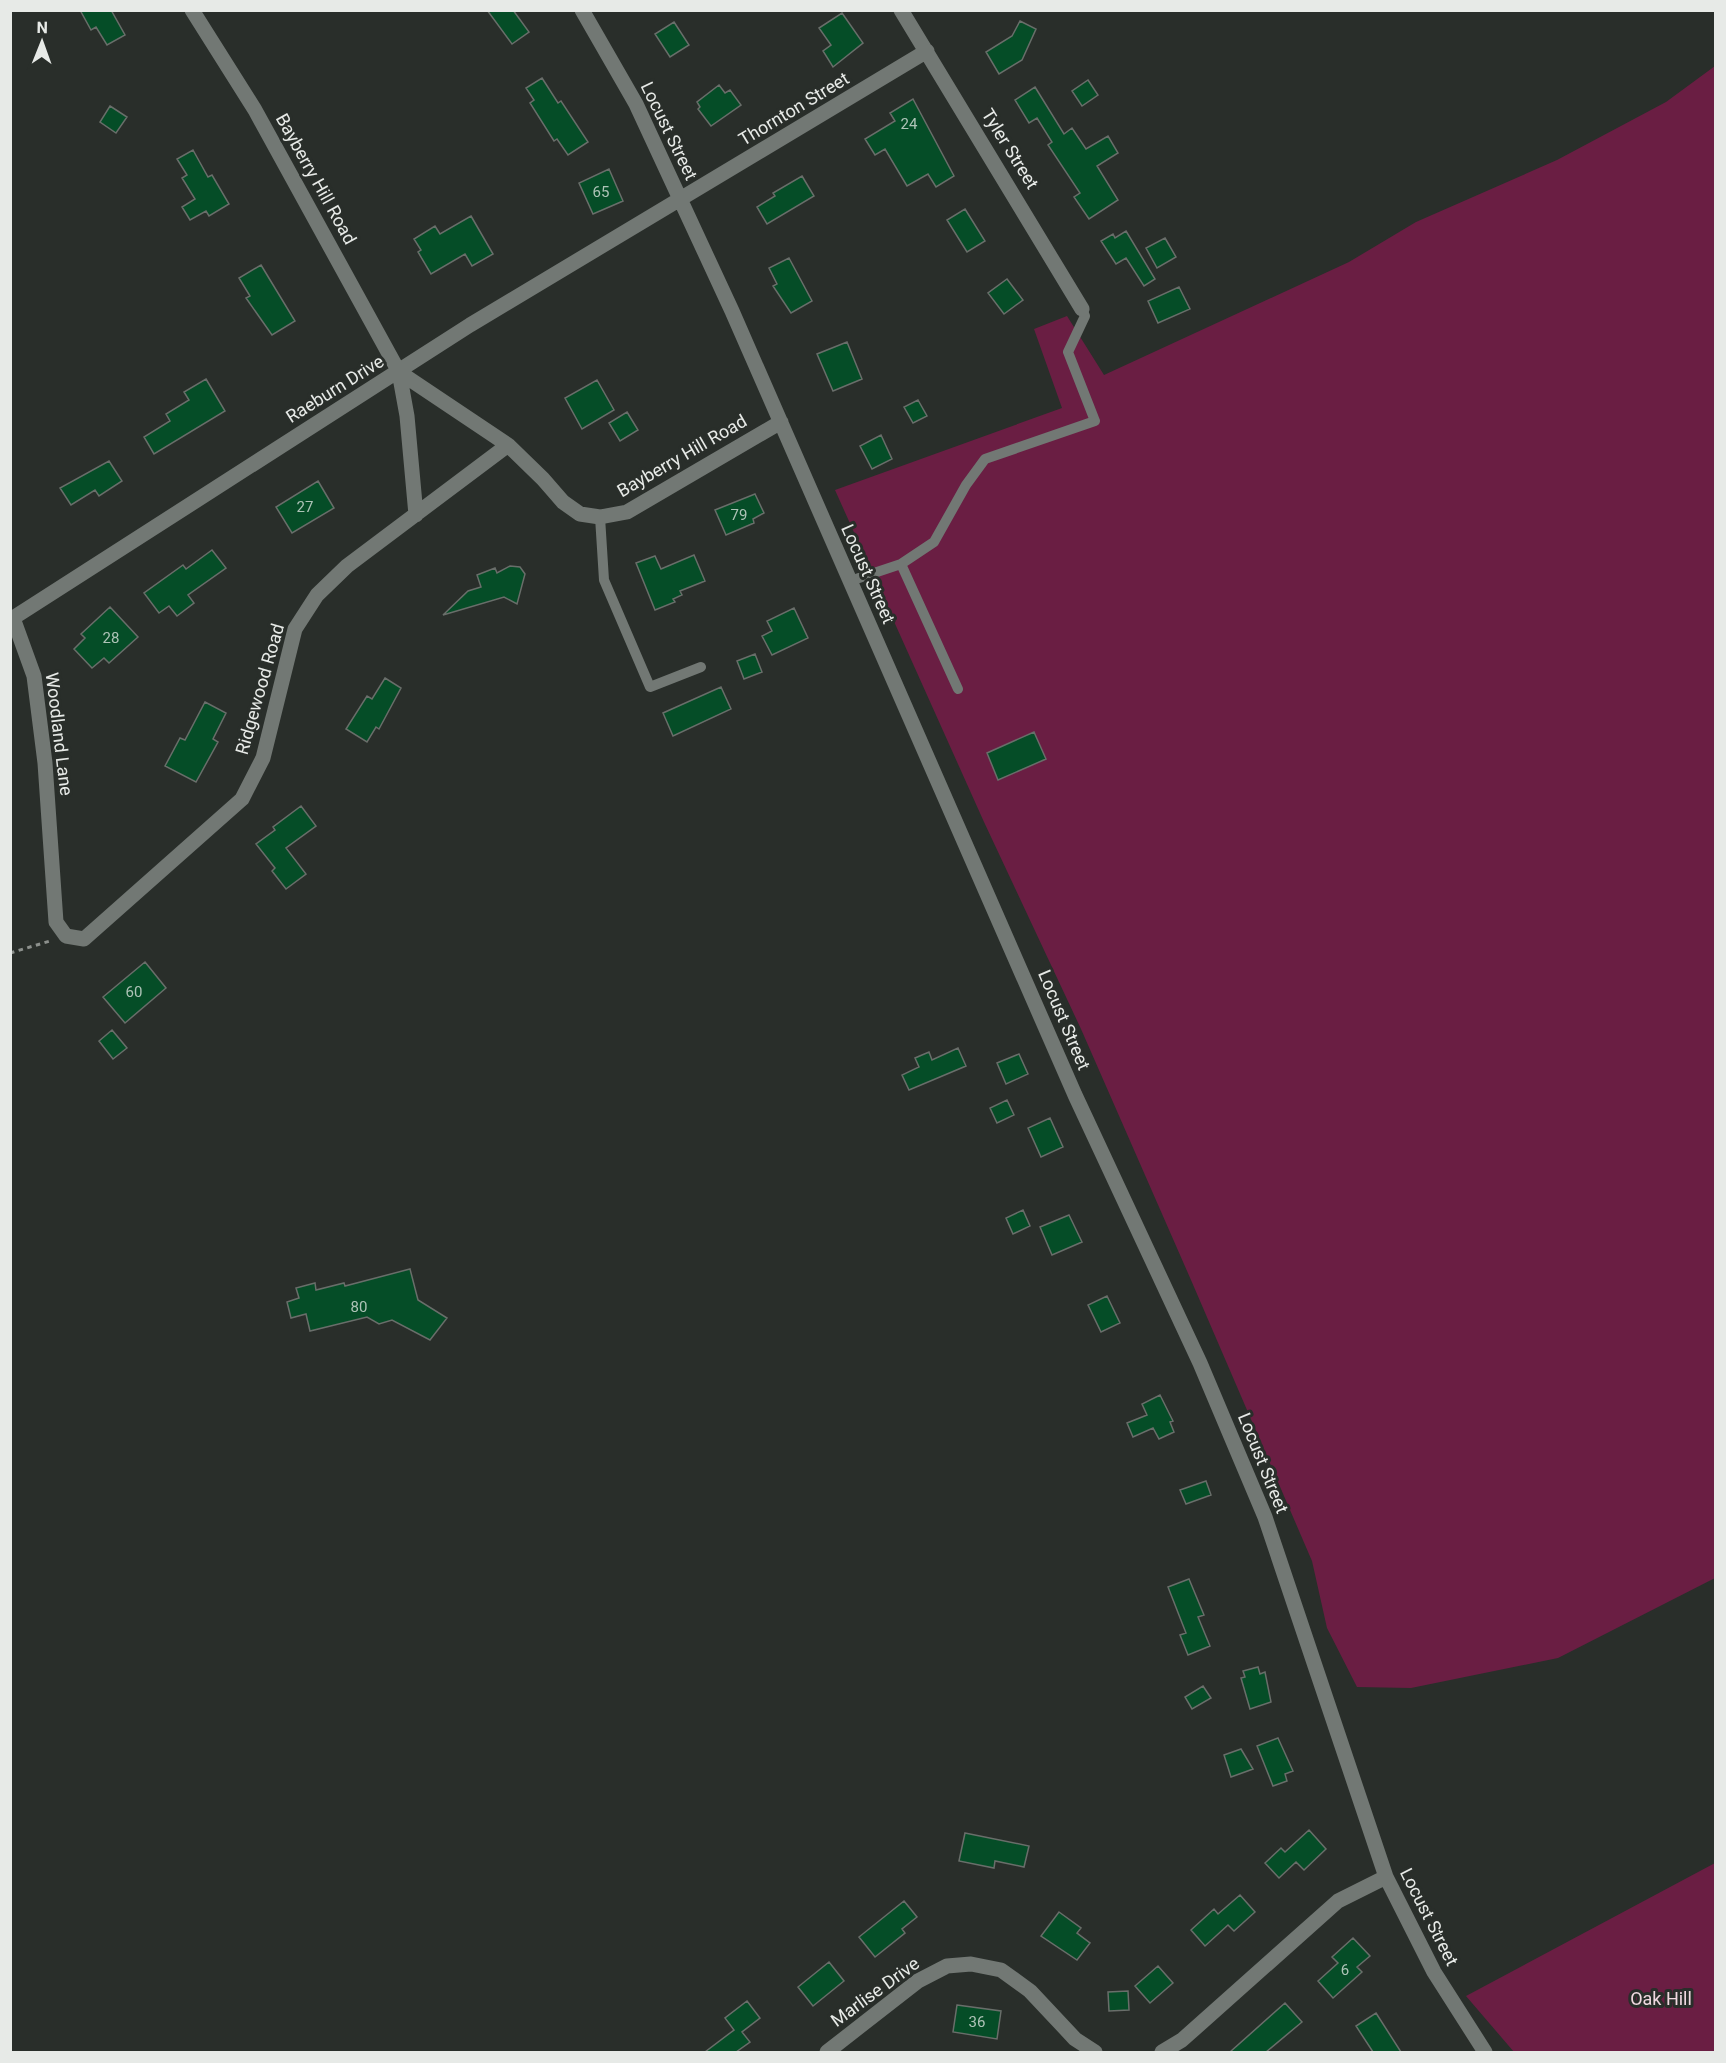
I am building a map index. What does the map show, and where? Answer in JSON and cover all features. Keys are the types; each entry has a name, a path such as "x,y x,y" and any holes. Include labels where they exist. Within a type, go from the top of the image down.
{"street":[{"name":"Bayberry Hill Road","path":"192,10 255,110 317,219 399,372 407,416 416,515"},
{"name":"Locust Street","path":"582,10 636,104 681,201 781,422 1075,1095 1196,1353 1265,1517 1386,1877 1434,1972 1485,2052"},
{"name":"Tyler Street","path":"901,10 1082,309"},
{"name":"Thornton Street","path":"681,201 927,51"},
{"name":"Raeburn Drive","path":"13,618 471,325 681,201"},
{"name":"Bayberry Hill Road","path":"399,372 508,445 563,502 580,514 600,517 627,512 781,422"},
{"name":"Ridgewood Road","path":"63,932 84,939 242,799 263,758 295,629 317,595 347,566 508,445"},
{"name":"Woodland Lane","path":"13,618 34,676 45,763 56,922 63,932"},
{"path":"1162,2052 1182,2040 1338,1900 1386,1877"},
{"name":"Marlise Drive","path":"827,2052 918,1981 947,1966 971,1964 1001,1970 1030,1991 1075,2039 1095,2052"}],"lane":[{"path":"850,581 901,564 934,542 966,485 985,459 1095,421 1068,352 1085,316 1082,309"},
{"path":"600,517 604,580 650,687 701,667"},
{"path":"901,564 958,689"}],"path":[{"path":"10,953 63,932"}],"green space":[{"path":"1715,66 1715,1578 1558,1658 1411,1688 1357,1687 1327,1628 1312,1561 1191,1280 1081,1029 984,822 835,490 1062,408 1034,329 1067,316 1104,375 1349,262 1416,222 1557,160 1666,102"},
{"name":"Oak Hill","path":"1715,1863 1715,2052 1514,2052 1466,1996"}],"building":[{"path":"80,10 111,10 125,35 107,45 96,27 91,30"},
{"path":"487,10 513,10 529,32 512,44"},
{"path":"842,13 863,43 833,67 823,51 831,45 819,28"},
{"path":"1020,21 1036,29 1022,60 999,74 986,52 1012,36"},
{"path":"674,22 689,45 670,57 655,34"},
{"path":"542,78 558,103 561,101 588,142 568,155 557,139 554,141 530,103 534,100 526,88"},
{"path":"1088,80 1098,95 1082,106 1072,91"},
{"path":"719,85 725,93 730,90 741,105 711,126 698,109 700,107 697,102"},
{"path":"1035,87 1064,134 1072,128 1086,149 1108,136 1118,153 1097,166 1118,200 1089,219 1074,197 1080,193 1048,145 1052,142 1037,118 1029,123 1015,100"},
{"path":"913,99 954,176 936,187 928,174 907,186 885,149 875,155 865,139 895,121 890,113"},
{"path":"110,106 127,117 116,133 100,122"},
{"path":"193,150 208,177 212,175 229,204 209,216 206,211 190,220 182,207 195,199 182,178 187,175 177,159"},
{"path":"609,169 623,201 593,214 579,183"},
{"path":"802,176 814,196 767,224 757,207 775,196 773,193"},
{"path":"965,209 985,241 967,252 947,220"},
{"path":"471,216 493,254 472,266 465,254 431,274 418,252 421,250 414,239 435,226 440,234"},
{"path":"1126,231 1155,279 1144,286 1126,258 1116,264 1101,241 1113,234 1115,238"},
{"path":"1165,238 1176,257 1157,268 1146,248"},
{"path":"789,258 812,301 791,313 773,286 777,284 769,268"},
{"path":"261,265 295,321 272,335 246,298 250,296 239,278"},
{"path":"1007,279 1023,300 1004,314 988,293"},
{"path":"1179,287 1190,309 1158,323 1148,301"},
{"path":"847,342 862,379 833,391 817,354"},
{"path":"206,379 225,411 154,454 144,437 170,421 166,414 189,400 184,392"},
{"path":"597,380 614,410 582,429 565,398"},
{"path":"918,400 927,416 913,423 904,407"},
{"path":"627,412 638,430 620,441 609,423"},
{"path":"881,435 892,459 872,469 860,446"},
{"path":"109,461 122,481 99,496 95,490 71,505 60,488"},
{"path":"318,481 334,508 292,533 276,507"},
{"path":"755,494 764,513 753,519 754,523 726,535 715,510"},
{"path":"212,550 226,568 188,595 194,603 177,616 169,606 159,613 144,593 183,565 186,569"},
{"path":"694,555 705,581 680,591 682,595 673,599 675,602 655,610 636,563 655,556 661,569"},
{"path":"510,566 520,567 525,574 517,604 504,597 443,615 468,591 481,587 477,575 495,568 497,573"},
{"path":"110,607 138,637 109,663 104,658 92,668 74,649 85,638 81,634"},
{"path":"794,608 808,638 772,655 762,636 772,631 767,621"},
{"path":"755,654 762,672 744,679 737,661"},
{"path":"385,678 401,688 379,729 376,727 367,742 346,729 367,696 372,699"},
{"path":"721,687 731,709 673,736 663,713"},
{"path":"205,702 226,713 213,739 218,742 196,782 165,766 180,738 185,740"},
{"path":"1034,732 1046,759 998,780 987,753"},
{"path":"301,806 316,826 286,848 306,874 286,889 272,871 275,868 256,844 275,830 273,827"},
{"path":"145,962 166,988 125,1023 103,997"},
{"path":"112,1030 127,1048 113,1059 99,1041"},
{"path":"958,1048 966,1066 909,1090 902,1075 919,1067 915,1058 929,1052 932,1060"},
{"path":"1019,1054 1028,1074 1006,1084 997,1063"},
{"path":"1007,1100 1014,1115 997,1123 990,1108"},
{"path":"1050,1118 1063,1147 1041,1157 1028,1128"},
{"path":"1023,1210 1030,1226 1013,1234 1006,1218"},
{"path":"1069,1215 1082,1242 1052,1255 1040,1227"},
{"path":"410,1269 418,1300 447,1318 430,1340 392,1320 379,1324 367,1317 310,1331 306,1314 291,1318 287,1302 299,1298 296,1288 315,1283 316,1290 344,1283 345,1286"},
{"path":"1107,1296 1120,1323 1101,1332 1088,1305"},
{"path":"1160,1395 1173,1421 1170,1422 1174,1432 1159,1439 1153,1428 1133,1437 1127,1423 1147,1415 1142,1404"},
{"path":"1206,1481 1211,1495 1186,1504 1180,1490"},
{"path":"1189,1579 1204,1615 1198,1617 1210,1646 1188,1655 1180,1635 1186,1633 1168,1587"},
{"path":"1258,1667 1260,1674 1265,1672 1271,1702 1250,1709 1241,1678 1245,1677 1243,1671"},
{"path":"1203,1686 1211,1698 1192,1709 1185,1697"},
{"path":"1278,1738 1293,1771 1285,1774 1287,1781 1273,1786 1257,1746"},
{"path":"1241,1749 1253,1769 1231,1777 1224,1755"},
{"path":"1309,1830 1326,1849 1304,1870 1296,1862 1279,1878 1265,1863 1281,1848 1285,1852"},
{"path":"965,1833 1029,1846 1024,1867 995,1861 994,1868 959,1861"},
{"path":"1240,1895 1255,1912 1234,1931 1228,1925 1205,1946 1191,1930 1214,1909 1218,1914"},
{"path":"904,1901 917,1917 902,1929 905,1933 875,1957 859,1937"},
{"path":"1059,1912 1081,1928 1077,1933 1090,1943 1077,1960 1041,1936"},
{"path":"1353,1938 1370,1956 1357,1967 1362,1972 1333,1998 1318,1981 1338,1963 1332,1957"},
{"path":"829,1962 844,1981 813,2006 798,1987"},
{"path":"1158,1966 1173,1983 1150,2003 1135,1986"},
{"path":"1128,1991 1129,2010 1109,2011 1108,1992"},
{"path":"747,2001 760,2018 742,2032 750,2042 736,2052 705,2052 734,2030 725,2018"},
{"path":"1285,2003 1302,2022 1266,2052 1230,2052"},
{"path":"957,2005 1001,2011 997,2039 953,2032"},
{"path":"1376,2013 1401,2052 1373,2052 1356,2026"}]}
